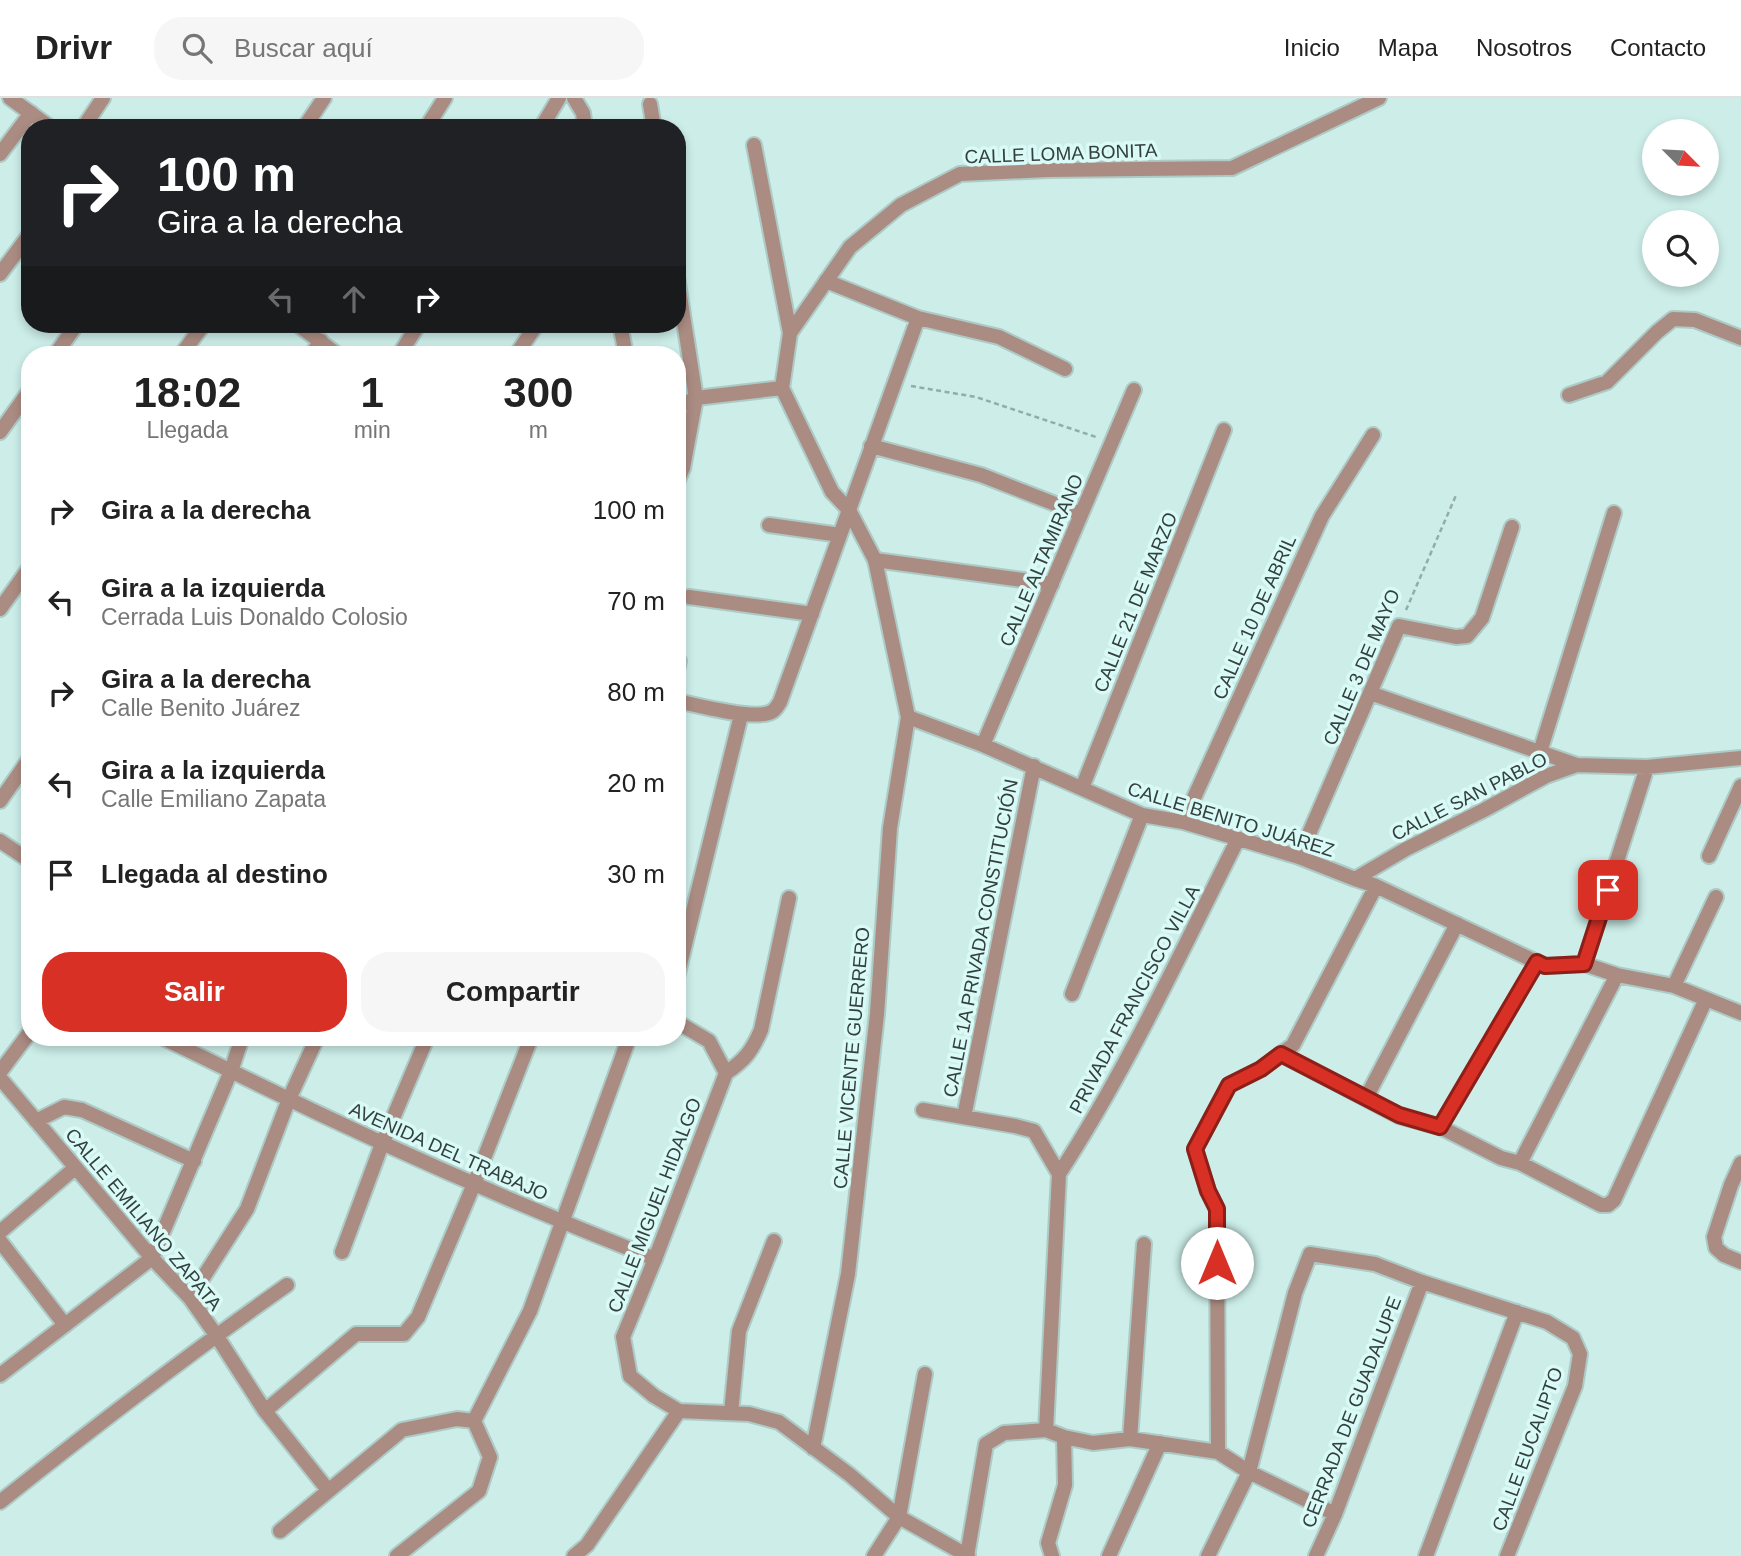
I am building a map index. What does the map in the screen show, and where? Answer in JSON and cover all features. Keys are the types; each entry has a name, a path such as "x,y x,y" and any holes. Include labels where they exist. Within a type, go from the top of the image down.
{"street":[{"path":"89,119 103,98"},
{"path":"310,119 324,98"},
{"path":"432,119 445,98"},
{"path":"546,119 559,98"},
{"path":"574,98 584,119"},
{"name":"CALLE LOMA BONITA","path":"782,388 790,333 850,247 901,205 960,174 1232,168 1379,98"},
{"path":"13,99 39,119"},
{"path":"650,104 652,119"},
{"path":"26,119 31,113"},
{"path":"0,154 21,126"},
{"path":"754,145 790,333"},
{"path":"0,274 21,246"},
{"path":"827,281 918,318 999,337 1065,369"},
{"path":"686,703 741,715 766,714 775,710 780,702 918,318"},
{"path":"1569,395 1607,382 1673,319 1695,320 1741,338"},
{"path":"310,333 327,346"},
{"path":"686,333 696,398 686,452"},
{"path":"317,346 321,341"},
{"path":"686,403 696,398 782,388"},
{"name":"CALLE VICENTE GUERRERO","path":"782,388 832,492 849,510 875,559 908,717 890,828 877,1014 848,1274 813,1448"},
{"name":"CALLE ALTAMIRANO","path":"984,745 1134,390"},
{"path":"0,432 21,403"},
{"name":"CALLE 21 DE MARZO","path":"1082,788 1224,430"},
{"name":"CALLE 10 DE ABRIL","path":"1183,822 1322,516 1373,435"},
{"path":"871,446 981,475 1081,514"},
{"path":"1540,752 1614,513"},
{"path":"769,525 840,535"},
{"path":"1399,626 1468,636 1482,618 1512,527"},
{"path":"875,559 1052,584"},
{"path":"0,609 21,580"},
{"path":"689,597 812,614"},
{"name":"CALLE 3 DE MAYO","path":"1299,856 1399,626"},
{"path":"1370,693 1577,765"},
{"path":"686,940 741,715"},
{"name":"CALLE BENITO JUÁREZ","path":"908,717 984,745 1142,815 1183,822 1299,856 1376,886 1545,966 1584,964 1617,975 1675,986 1741,1013"},
{"name":"CALLE SAN PABLO","path":"1356,879 1406,849 1546,776 1577,765 1647,767 1741,758"},
{"name":"CALLE 1A PRIVADA CONSTITUCIÓN","path":"964,1117 1034,766"},
{"path":"1584,964 1647,767"},
{"path":"0,801 21,771"},
{"path":"1709,856 1741,786"},
{"path":"1072,994 1142,815"},
{"name":"PRIVADA FRANCISCO VILLA","path":"1059,1174 1128,1058 1238,839"},
{"path":"0,841 21,854"},
{"path":"1217,1452 1217,1209 1208,1191 1195,1149 1229,1085 1261,1069 1293,1045 1376,886"},
{"path":"1675,986 1716,897"},
{"path":"686,1027 709,1041 726,1073 752,1050 761,1030 789,898"},
{"path":"1366,1098 1457,924"},
{"path":"1440,1127 1537,962"},
{"path":"1520,1163 1617,975"},
{"path":"1281,1054 1399,1115 1440,1127 1501,1158 1520,1163 1601,1205 1608,1205 1614,1200 1706,999"},
{"path":"0,1072 21,1044"},
{"path":"179,1046 231,1071"},
{"path":"0,1375 152,1258 240,1046"},
{"path":"190,1298 247,1209 289,1099 313,1046"},
{"path":"342,1252 382,1144 424,1046"},
{"path":"265,1411 356,1334 404,1334 418,1317 528,1046"},
{"path":"474,1421 530,1311 626,1046"},
{"name":"AVENIDA DEL TRABAJO","path":"231,1071 382,1144 562,1223 655,1259"},
{"name":"CALLE MIGUEL HIDALGO","path":"679,1411 654,1396 630,1376 624,1337 726,1073"},
{"name":"CALLE EMILIANO ZAPATA","path":"0,1079 152,1258 190,1298 265,1411 328,1490"},
{"path":"36,1121 64,1107 82,1110 194,1161"},
{"path":"923,1110 1034,1131 1059,1174 1046,1430"},
{"path":"1741,1163 1714,1237 1716,1248 1724,1255 1741,1262"},
{"path":"0,1232 75,1168"},
{"path":"0,1241 65,1325"},
{"path":"731,1413 739,1331 774,1241"},
{"path":"1130,1439 1144,1244"},
{"path":"1208,1556 1249,1472 1295,1293 1310,1254 1375,1264 1517,1312 1426,1556"},
{"name":"CERRADA DE GUADALUPE","path":"1316,1556 1335,1514 1422,1282"},
{"path":"0,1502 95,1426 216,1335 287,1286"},
{"name":"CALLE EUCALIPTO","path":"1507,1556 1574,1386 1580,1354 1573,1338 1547,1322 1517,1312"},
{"path":"874,1556 899,1517 925,1374"},
{"path":"574,1556 587,1545 679,1411 749,1413 779,1422 850,1475 899,1517 968,1556 986,1444 1004,1433 1046,1430 1093,1443 1130,1439 1217,1452 1249,1472 1335,1514"},
{"path":"280,1531 402,1430 457,1419 474,1421"},
{"path":"397,1556 479,1491 490,1457 474,1421"},
{"path":"1052,1556 1048,1543 1065,1485 1064,1437"},
{"path":"1109,1556 1160,1443"}],"path":[{"path":"894,384 976,397 1112,443"},
{"name":"CALLE 3 DE MAYO","path":"1399,626 1457,492"}],"route":[{"path":"1217,1263 1217,1209 1208,1191 1195,1149 1229,1085 1261,1069 1281,1054 1399,1115 1440,1127 1537,962 1545,966 1584,964 1608,890"}]}
